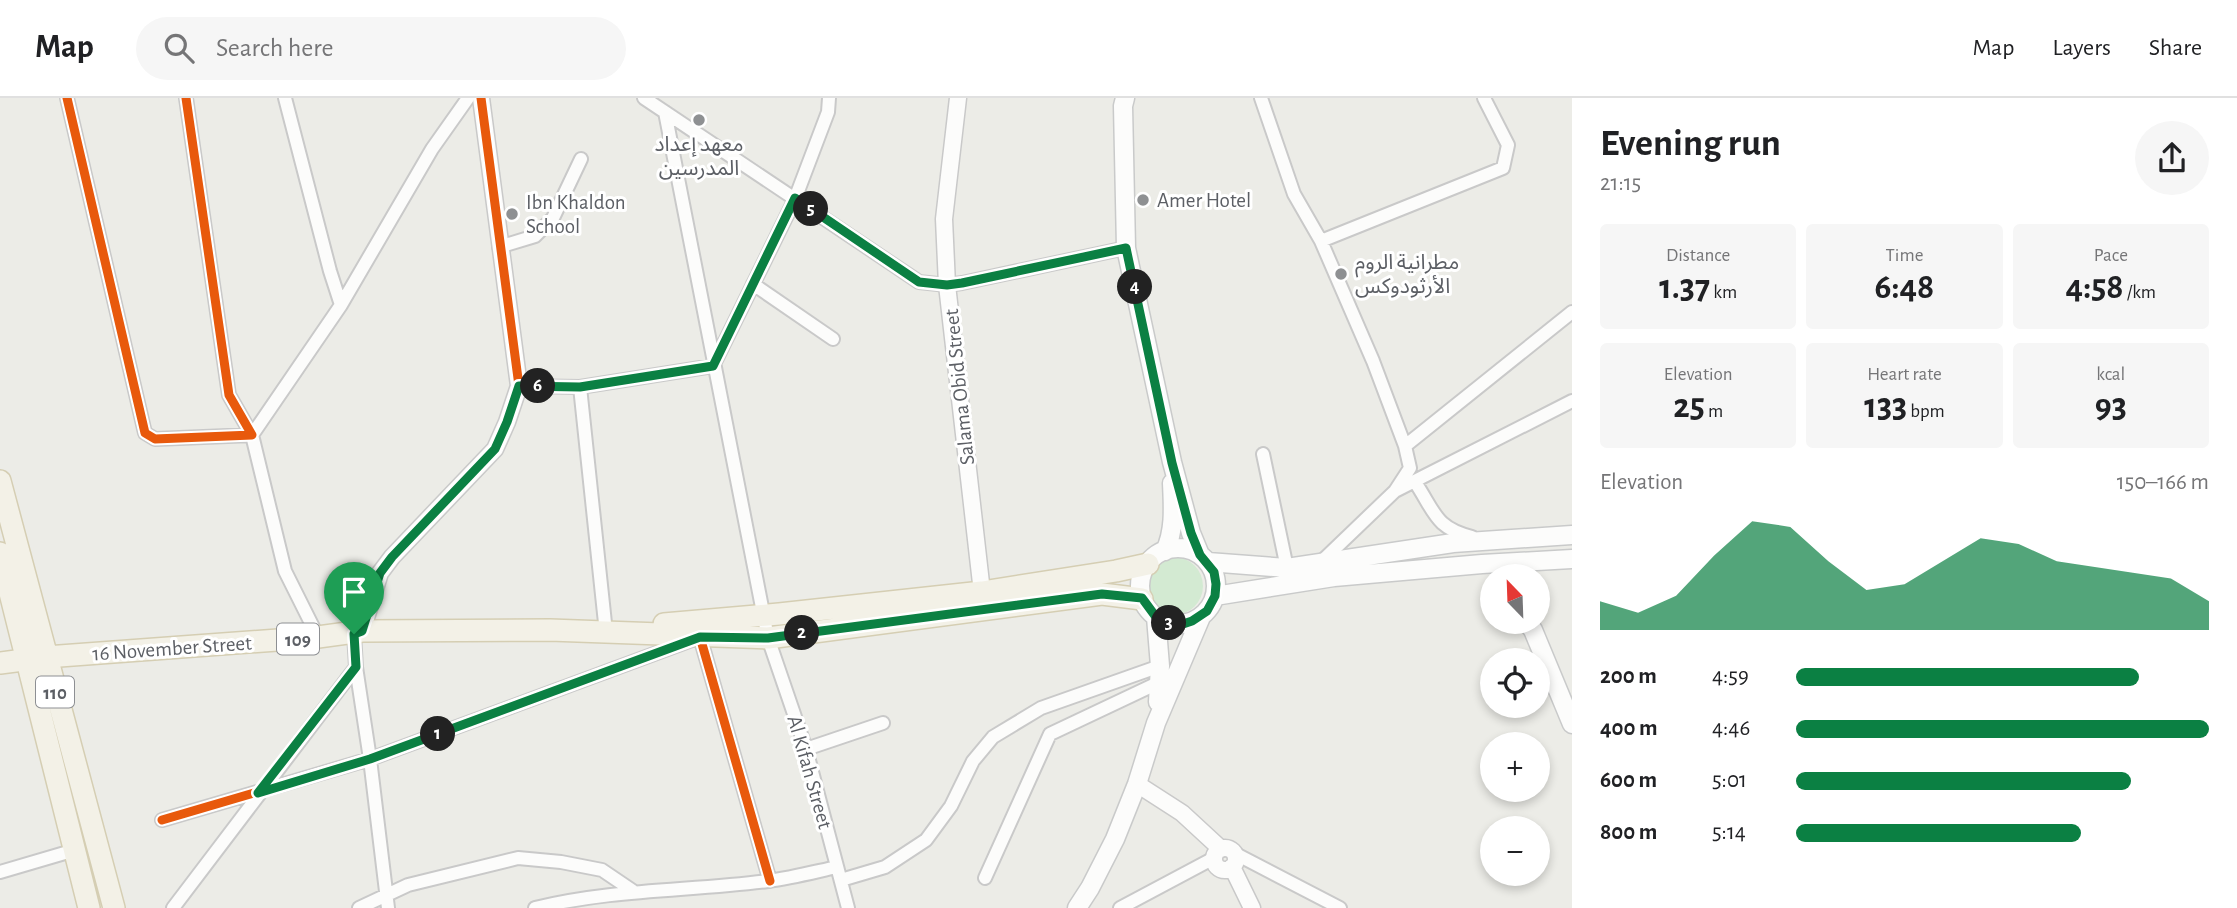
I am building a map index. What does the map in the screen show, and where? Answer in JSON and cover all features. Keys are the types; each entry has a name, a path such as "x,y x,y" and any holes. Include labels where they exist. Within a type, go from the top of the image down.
{"main road":[{"path":"1076,908 1115,839 1137,784 1156,723 1201,617 1215,596 1216,584 1214,572 1191,533 1172,463 1126,248 1125,98"},
{"path":"1172,463 1173,523 1170,541 1165,551 1148,564 1142,575 1142,598 1156,617 1174,624 1183,624 1201,617"},
{"name":"110","path":"0,481 89,908"},
{"path":"1215,596 1284,577 1322,561 1453,543 1572,535"},
{"path":"1453,543 1480,565"},
{"path":"1165,551 1183,549 1204,559 1284,577 1480,571"},
{"name":"110","path":"0,553 36,658 113,905"},
{"path":"1537,564 1572,559"},
{"name":"109","path":"550,630 605,623 670,624 765,616 982,592 1116,572 1148,564"},
{"path":"550,630 768,638 1102,594 1142,598"},
{"path":"1156,617 1160,674 1156,723"},
{"name":"16 November Street","path":"36,658 358,632 550,630"},
{"path":"1534,634 1572,724"},
{"name":"109","path":"0,663 36,658"}],"street":[{"path":"67,98 145,433 155,439 252,435"},
{"path":"186,98 229,395 252,435 285,571 318,637"},
{"path":"285,98 341,305"},
{"path":"252,435 341,305 432,149 468,98"},
{"path":"387,902 356,667 358,632 380,573 495,449 519,386 481,98"},
{"path":"644,98 919,282 947,285 1126,248"},
{"path":"519,386 580,387 713,366 795,198 828,111 829,98"},
{"name":"Salama Obid Street","path":"958,98 944,219 947,285 982,592"},
{"path":"1261,98 1294,194 1321,241 1373,361 1405,446 1410,468 1395,491 1322,561"},
{"path":"1321,241 1503,168 1508,145 1484,98"},
{"name":"Al Kifah Street","path":"665,112 768,638 806,749 848,908"},
{"path":"499,247 535,236 553,218 581,159"},
{"path":"753,284 833,339"},
{"path":"1405,446 1572,312"},
{"path":"580,387 605,623"},
{"path":"1395,491 1572,401"},
{"path":"1263,454 1284,577"},
{"path":"1415,482 1437,519 1452,532 1486,541"},
{"path":"162,820 370,759 700,637 770,881"},
{"path":"173,908 356,667"},
{"path":"535,908 633,891 770,881 885,867 926,840 951,806 973,761 993,737 1041,708 1160,674"},
{"path":"985,878 1050,734 1160,674"},
{"path":"806,749 883,723"},
{"path":"1137,784 1182,813 1225,857 1252,908"},
{"path":"0,872 75,850"},
{"path":"1120,908 1225,857 1340,908"},
{"path":"359,908 387,902 408,886 518,858 561,862 602,870 633,891"}],"green space":[{"path":"1174,557 1190,562 1198,570 1203,586 1198,602 1190,610 1174,615 1158,610 1150,602 1145,586 1150,570 1158,562"}],"cycle path":[{"path":"67,98 145,433 155,439 252,435 229,395 186,98"},
{"path":"362,631 380,573 495,449 519,386 481,98"},
{"path":"162,820 370,759 700,637 770,881"}],"place":[{"name":"معهد إعداد المدرسين","path":"699,120"},
{"name":"Amer Hotel","path":"1143,200"},
{"name":"Ibn Khaldon School","path":"512,214"},
{"name":"مطرانية الروم الأرثودوكس","path":"1341,274"}],"route":[{"path":"795,198 919,282 931,284 962,283 1126,248 1172,463 1191,533 1200,555 1214,572 1216,584 1215,596 1207,611 1201,617 1183,624 1174,624 1156,617 1142,598 1102,594 768,638 700,637 370,759 258,793 356,667 354,634 362,631 380,573 392,557 495,449 519,386 580,387 713,366 795,198"}]}
